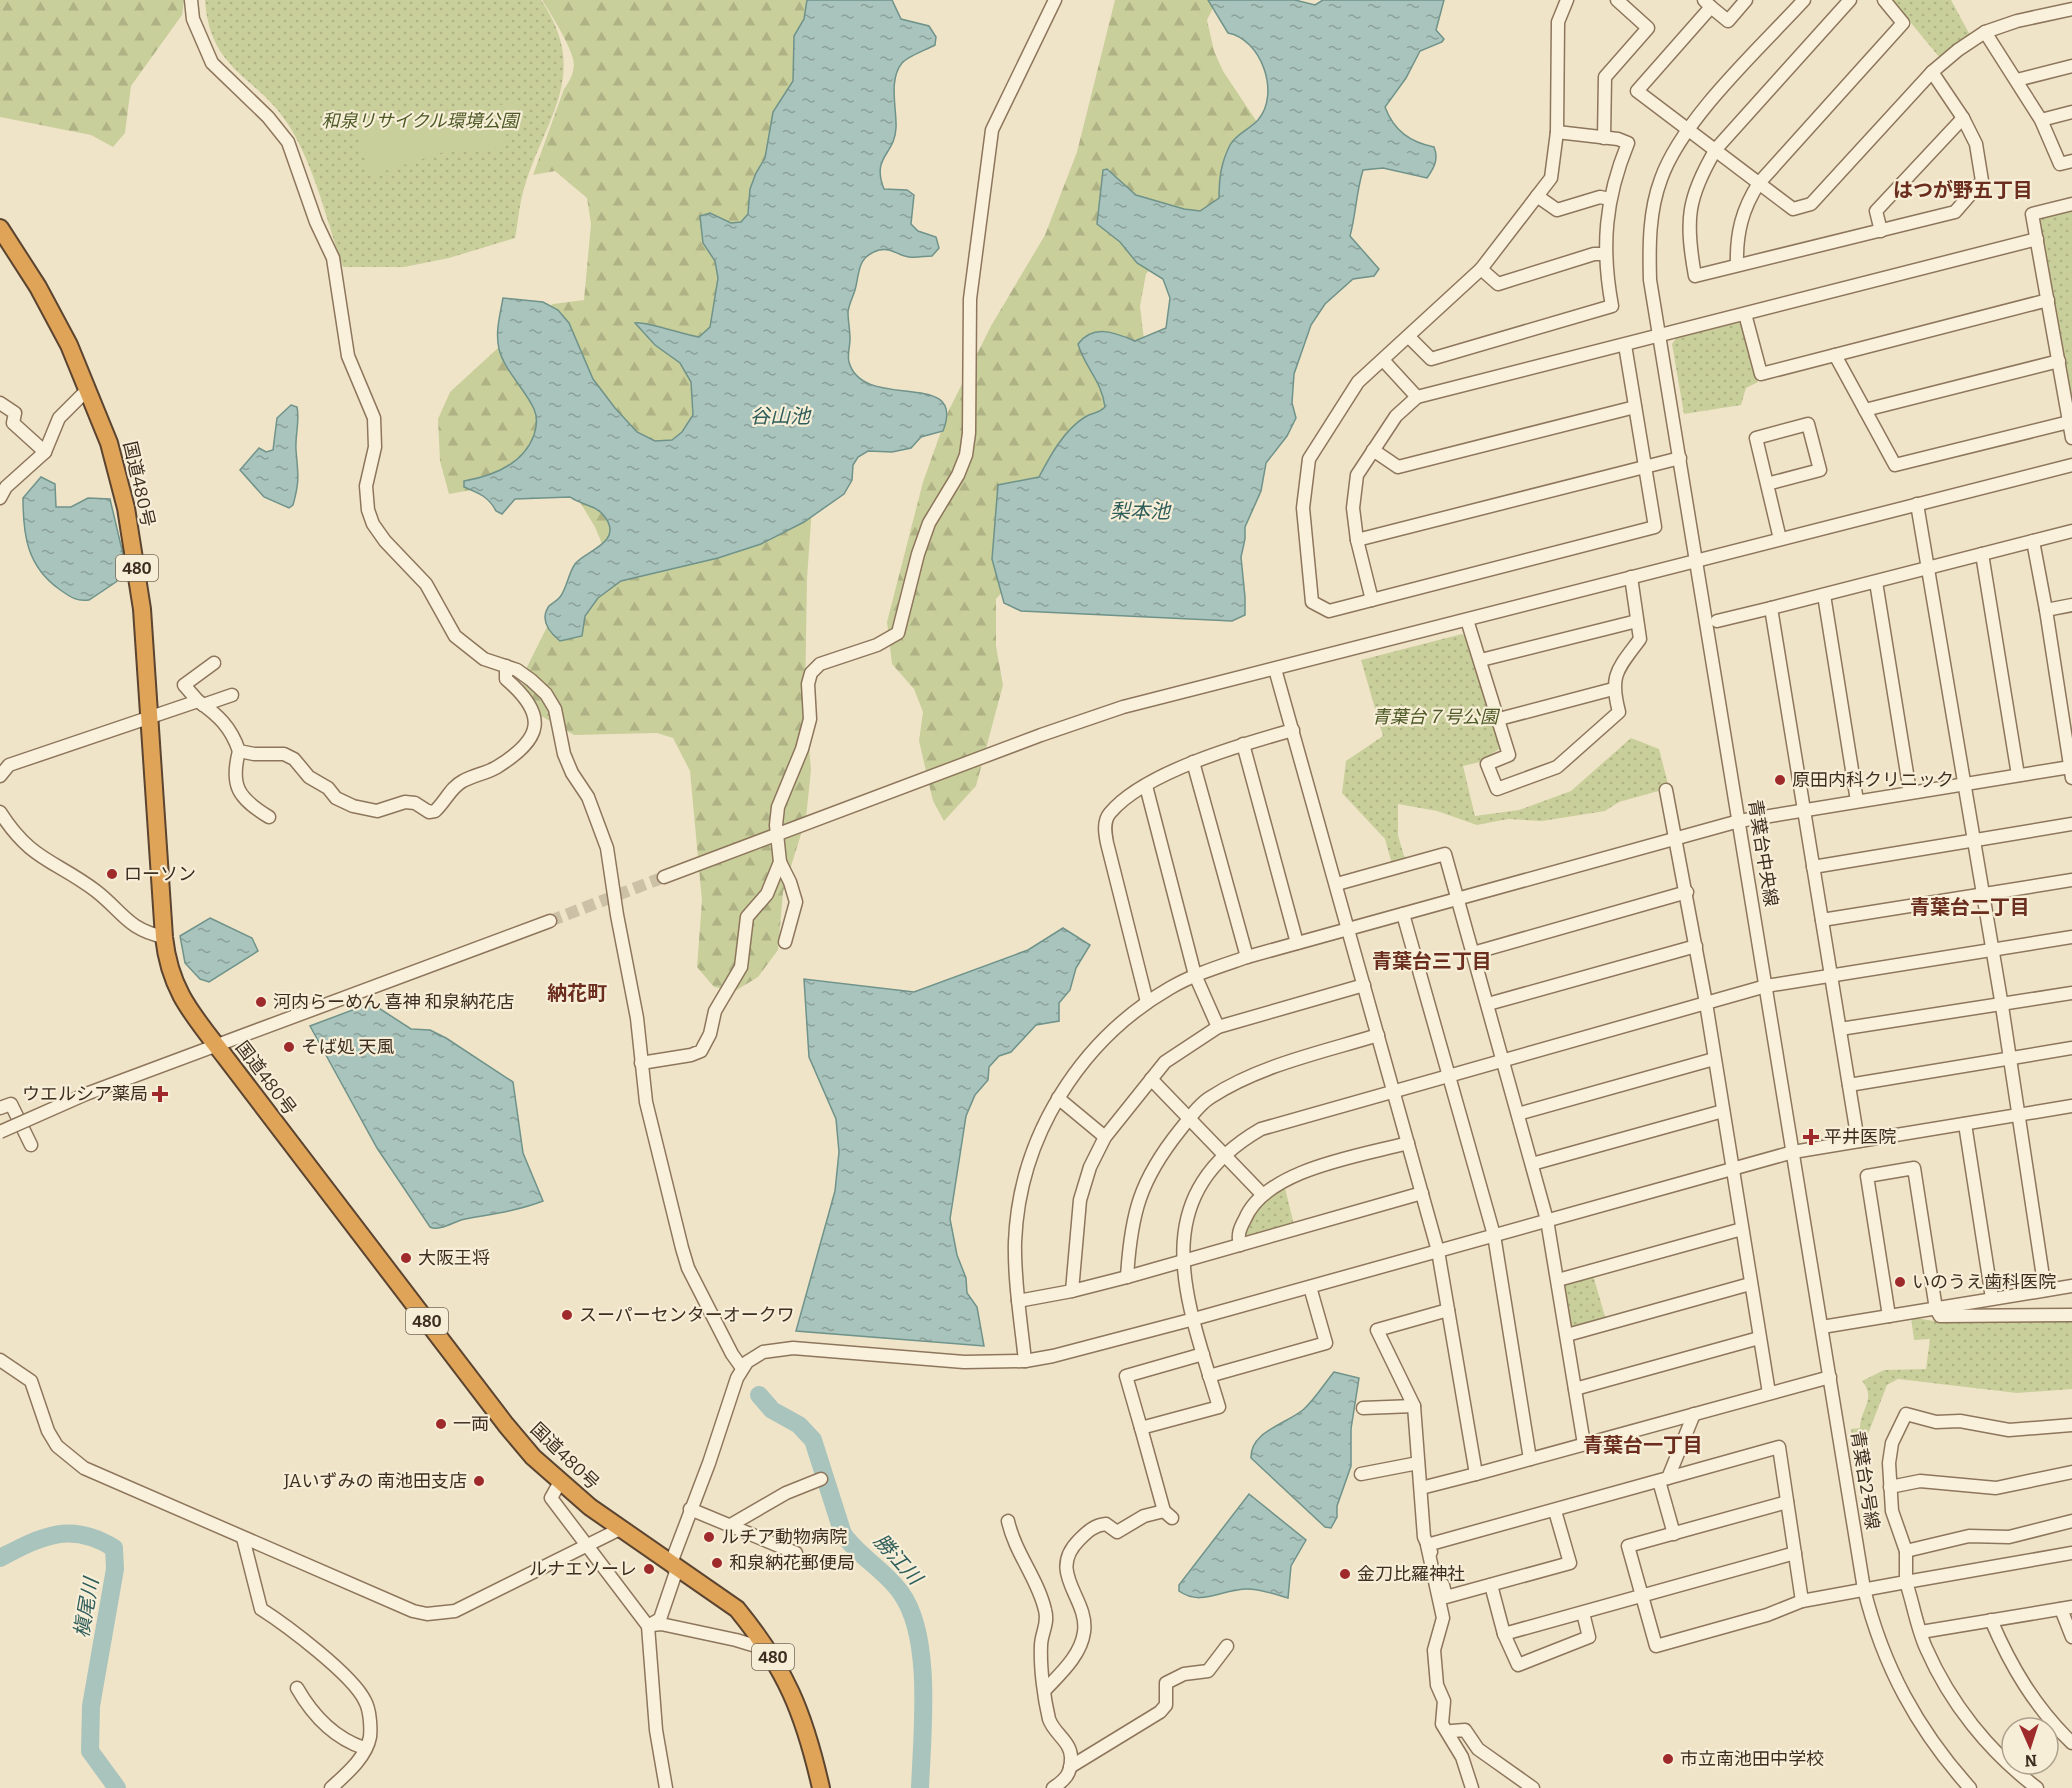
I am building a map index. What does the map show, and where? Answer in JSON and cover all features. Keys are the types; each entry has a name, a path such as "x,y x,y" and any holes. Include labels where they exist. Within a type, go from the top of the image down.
{"highway":[{"name":"国道480号","path":"0,228 38,287 69,345 109,443 136,560 150,718 167,962 174,983 185,1004 506,1425 560,1482 621,1529 737,1609 769,1650 796,1699 812,1749 820,1788"}],"street":[{"path":"191,0 193,19 212,63 268,117 288,142 316,222 333,258 348,356 374,418 375,447 366,486 368,510 373,524 385,541 426,584 456,636 484,658 506,666 531,680 546,694 555,709 564,754 572,773 588,797 603,832 611,866 616,915 637,1018 648,1111 688,1268 732,1354 742,1368"},
{"path":"785,942 796,902 790,882 780,862 776,835 778,807 802,749 810,718 808,684 811,674 820,664 878,645 898,633 918,554 929,523 951,490 966,455 969,423 970,299 992,130 1055,0"},
{"path":"1567,0 1558,22 1557,132 1551,178 1481,269 1358,382 1308,459 1303,508 1312,602 1329,611 1655,527 1625,345"},
{"path":"1604,138 1605,76 1648,28 1617,0"},
{"path":"1746,0 1728,21 1708,3 1637,91 1793,209 1811,204 1932,72 1986,32 2017,21 2072,9"},
{"name":"青葉台中央線","path":"1794,1152 1650,280 1652,216 1661,180 1688,129 1804,0"},
{"path":"1850,0 1716,149 1702,173 1693,196 1688,221 1695,276 1955,213 1982,181 1976,144 1963,118 1932,72"},
{"path":"1737,266 1738,231 1748,200 1759,183 1903,23 1884,0"},
{"path":"1986,32 2041,120 2060,165 2072,161"},
{"path":"2017,80 2072,66"},
{"path":"2041,120 2072,112"},
{"path":"1881,231 1876,211 1963,118"},
{"path":"1409,337 1431,359 1612,306 1605,254 1605,227 1610,199 1628,143 1557,132"},
{"path":"1537,196 1557,210 1600,197 1610,199"},
{"path":"2072,204 2032,214 2072,438"},
{"path":"1372,600 1357,540 1353,508 1357,475 1396,416 1417,397 2037,239"},
{"path":"1481,269 1498,284 1594,254 1605,254"},
{"path":"1745,314 1761,374 2048,300"},
{"path":"1835,355 1895,465 2069,422"},
{"path":"1383,360 1417,397"},
{"path":"1865,410 2059,361"},
{"path":"0,498 6,487 45,452 59,418 88,389"},
{"path":"0,403 15,413 13,423 45,452"},
{"path":"1373,450 1398,467 1635,407"},
{"path":"1767,484 1820,470 1808,424 1756,438 1780,539"},
{"path":"1357,540 1680,458"},
{"path":"664,877 1052,731 1123,707 2072,465"},
{"path":"1917,504 1984,895 2045,1290"},
{"path":"1717,621 2072,531"},
{"path":"1025,1360 1018,1301 1015,1241 1022,1190 1036,1141 1058,1098 1102,1041 1147,1002 1196,975 1247,957 1739,821 2018,775 2071,772 2033,541"},
{"path":"1982,554 2018,775"},
{"path":"1467,620 1509,755 1487,764 1497,789 1557,768 1619,712 1613,689 1617,671 1640,639 1631,577"},
{"path":"1876,582 1910,792"},
{"path":"1824,595 1857,801"},
{"path":"2046,610 2072,605"},
{"path":"1771,608 1858,1141"},
{"path":"1481,660 1637,621"},
{"path":"214,663 184,685 200,703 219,716 230,729 239,751 233,773 234,781 242,795 269,817"},
{"path":"239,751 254,754 284,754 294,759 309,777 328,788 336,798 353,806 377,811 405,802 415,803 429,812 435,811 462,781 498,767 528,746 533,737 535,726 529,703 506,679 506,666"},
{"path":"1275,669 1438,1251 1476,1474"},
{"path":"1499,719 1613,689"},
{"path":"0,776 9,765 150,718 232,695"},
{"path":"1147,1002 1104,828 1109,813 1146,786 1193,762 1293,730"},
{"path":"1244,744 1297,943"},
{"path":"1193,762 1247,957"},
{"path":"1146,786 1196,975 1218,1027"},
{"path":"1666,790 1677,838 1706,1003 1768,1393"},
{"path":"0,812 23,844 45,861 96,891 137,929 164,937"},
{"path":"1813,867 2072,824"},
{"path":"1337,884 1445,854 1547,1221 1584,1444"},
{"path":"641,1063 691,1055 701,1051 706,1045 715,1011 741,967 747,916 767,894 780,862"},
{"path":"1822,920 2072,880"},
{"path":"1473,953 1687,892"},
{"path":"1403,914 1494,1235 1530,1459"},
{"path":"0,1132 86,1094 550,921"},
{"path":"1141,1428 1219,1407 1203,1354 1181,1261 1184,1231 1196,1191 1224,1154 1242,1140 1281,1121 1766,986 2072,937"},
{"path":"1488,1004 1696,946"},
{"path":"1072,1291 1080,1200 1090,1167 1105,1137 1165,1062 1218,1027 1364,985"},
{"path":"1840,1029 2002,1006 2072,993"},
{"path":"1126,1277 1134,1213 1142,1188 1161,1155 1209,1098 1239,1082 1378,1035"},
{"path":"1849,1085 2072,1048"},
{"path":"1518,1114 1714,1059"},
{"path":"1151,1079 1261,1193"},
{"path":"1058,1098 1105,1137"},
{"path":"0,1108 11,1104 31,1145"},
{"path":"648,1626 660,1619 676,1572 671,1563 742,1368 755,1356 774,1348 964,1362 1025,1360 1088,1348 1794,1152 2072,1107"},
{"path":"1532,1164 1723,1111"},
{"path":"1965,1124 1992,1298"},
{"path":"1240,1245 1238,1237 1242,1225 1261,1193 1284,1179 1408,1143"},
{"name":"青葉台2号線","path":"1794,1152 1864,1589 1880,1644 1905,1700 1944,1759 1970,1788"},
{"path":"1889,1316 1867,1176 1914,1168 1936,1309 1940,1316 1966,1318 2072,1315"},
{"path":"1018,1301 1072,1291 1126,1277 1422,1193"},
{"path":"1558,1280 1742,1229"},
{"path":"1567,1335 1750,1284"},
{"path":"1822,1327 2072,1286"},
{"path":"1209,1376 1326,1343 1310,1287"},
{"path":"1448,1310 1377,1330 1414,1407 1427,1545 1443,1618 1434,1650 1437,1685 1444,1701 1442,1724 1462,1756 1472,1788"},
{"path":"1575,1389 1759,1338"},
{"path":"1046,1689 1064,1670 1082,1641 1085,1628 1083,1614 1068,1583 1066,1572 1067,1562 1075,1544 1096,1525 1106,1524 1117,1532 1144,1516 1168,1515 1126,1376 1203,1354"},
{"path":"0,1360 31,1381 48,1431 57,1446 84,1468 398,1605 427,1614 455,1611 621,1529"},
{"path":"1420,1488 1830,1377"},
{"path":"1364,1408 1414,1407"},
{"path":"1674,1533 1664,1479 1693,1422 1694,1414"},
{"path":"2037,1788 2016,1773 1982,1737 1950,1693 1925,1647 1906,1582 1906,1551 1893,1511 1890,1487 1892,1443 1906,1414 1936,1422 1960,1421 2009,1430 2072,1425"},
{"path":"1427,1545 1779,1447 1802,1602"},
{"path":"1361,1474 1418,1463"},
{"path":"1890,1487 1920,1481 1996,1488 2072,1472"},
{"path":"729,1526 786,1493 821,1479"},
{"path":"560,1482 551,1497 648,1626 656,1730 666,1788"},
{"path":"1787,1502 1628,1546 1656,1646 1767,1615 1802,1602 2072,1553"},
{"path":"690,1509 796,1553"},
{"path":"1427,1545 1438,1565 1446,1597 1570,1563 1555,1511"},
{"path":"1008,1521 1012,1539 1046,1611 1047,1624 1041,1642 1050,1720 1070,1748 1070,1767 1065,1779 1053,1788"},
{"path":"1906,1551 1969,1536 2009,1537 2072,1521"},
{"path":"243,1538 261,1609 289,1627 356,1686 365,1701 370,1730 369,1739 354,1766 331,1788"},
{"path":"1504,1634 1795,1553"},
{"path":"1491,1585 1504,1634 1518,1665 1589,1637 1583,1613"},
{"path":"1921,1632 2066,1608 2072,1637"},
{"path":"1991,1620 2008,1660 2029,1694 2072,1743"},
{"path":"648,1626 661,1624 736,1640 769,1650"},
{"path":"1070,1767 1160,1712 1166,1705 1167,1683 1184,1674 1208,1671 1227,1646"},
{"path":"297,1688 307,1706 335,1734 347,1743 364,1748"},
{"path":"1452,1731 1465,1730 1478,1749 1533,1788"}],"green space":[{"path":"0,0 184,0 182,15 131,86 125,133 113,147 91,135 0,117"},
{"name":"和泉リサイクル環境公園","path":"205,0 541,0 556,27 563,51 563,74 559,96 523,192 515,238 449,258 404,267 343,267 314,179 300,145 278,111 238,72 216,44 209,25"},
{"path":"542,0 876,0 815,465 807,579 805,700 811,770 806,818 783,892 778,950 758,977 735,991 714,987 697,967 702,901 690,771 673,738 657,733 574,735 536,713 521,679 557,607 610,563 595,527 575,494 483,488 449,494 440,461 438,419 450,392 533,316 553,304 584,300 591,224 587,198 555,171 533,175 574,67 568,46"},
{"path":"1115,0 1217,0 1207,20 1214,51 1223,71 1257,122 1256,162 1146,274 1140,306 1144,340 1115,438 1019,574 996,599 996,646 1003,685 976,786 944,821 933,801 919,741 923,712 914,689 892,664 887,622 923,482 948,412 991,326 1045,235 1077,152"},
{"path":"1892,0 1951,0 1971,37 1940,58"},
{"path":"519,103 501,148 450,150 376,174 367,168 355,118 359,121 363,117 367,119"},
{"path":"2072,209 2072,411 2039,222 2043,217"},
{"path":"1737,322 1743,325 1758,382 1746,388 1741,405 1684,414 1672,344 1677,337"},
{"name":"青葉台７号公園","path":"1462,634 1468,638 1502,747 1480,762 1463,766 1475,816 1519,810 1571,791 1631,738 1659,749 1669,788 1619,802 1605,811 1542,821 1508,819 1477,825 1437,811 1398,804 1398,835 1404,856 1409,858 1392,864 1385,839 1342,793 1346,761 1383,736 1361,660"},
{"path":"1284,1184 1294,1225 1248,1238 1245,1232 1255,1209"},
{"path":"1593,1275 1606,1320 1576,1328 1569,1324 1563,1288 1566,1284"},
{"path":"1911,1317 1939,1322 2072,1318 2072,1389 2017,1393 1898,1379 1887,1385 1868,1434 1852,1435 1851,1429 1860,1428 1868,1399 1866,1387 1862,1381 1884,1370 1926,1369 1930,1339 1914,1340"}],"water":[{"name":"谷山池","path":"807,0 892,0 901,19 929,26 936,37 935,45 908,58 898,70 894,86 895,137 880,169 884,189 907,190 914,195 911,224 918,231 936,237 939,248 932,256 909,257 884,249 866,257 860,266 849,309 848,357 858,377 873,385 928,394 941,400 947,412 943,431 921,437 911,448 892,452 868,451 858,457 853,465 852,480 844,494 804,522 761,544 718,558 621,581 598,598 585,616 582,636 560,641 552,634 545,621 546,611 559,598 575,564 606,540 610,533 610,526 605,517 598,510 570,497 515,499 502,514 496,511 483,496 464,487 464,481 486,476 515,461 529,445 536,428 537,419 534,409 505,364 499,349 499,317 503,298 543,302 558,310 569,323 593,379 637,432 655,441 672,440 682,432 693,415 691,382 680,363 655,345 635,323 699,337 710,327 718,278 715,261 703,243 700,216 710,213 731,223 741,222 748,214 750,189 765,158 773,112 793,81 794,36 804,19"},
{"name":"梨本池","path":"1208,0 1295,0 1315,5 1323,0 1444,0 1436,30 1444,39 1420,51 1406,78 1385,107 1393,123 1404,134 1417,142 1434,147 1435,163 1427,178 1383,168 1363,170 1350,236 1379,269 1374,276 1353,279 1325,304 1311,325 1294,374 1292,403 1296,418 1287,436 1266,463 1261,491 1245,527 1241,557 1245,615 1232,621 1021,611 1004,603 992,559 998,485 1039,477 1053,452 1070,429 1077,422 1105,407 1097,382 1078,344 1084,338 1090,334 1104,332 1135,341 1166,328 1170,298 1163,279 1137,263 1120,242 1097,224 1103,170 1107,169 1136,195 1184,209 1200,211 1219,198 1221,171 1230,145 1258,120 1265,109 1268,96 1267,82 1258,56 1240,37 1228,33"},
{"path":"291,405 297,407 298,412 296,444 298,478 293,505 289,508 264,497 240,470 259,448 266,452 273,450 277,418"},
{"path":"41,477 55,484 56,507 71,507 88,498 110,499 127,571 116,582 89,600 73,598 48,580 29,549 24,525 23,498"},
{"path":"210,918 252,938 258,951 209,982 200,979 185,963 180,936"},
{"path":"1063,928 1090,945 1076,968 1070,990 1059,1003 1059,1021 1036,1025 1011,1052 999,1056 989,1067 988,1080 975,1095 966,1116 950,1219 957,1255 966,1278 967,1293 977,1307 984,1346 796,1331 835,1191 839,1152 836,1119 809,1057 804,979 914,992 1028,950"},
{"path":"371,1003 411,1029 430,1030 446,1038 513,1082 523,1153 543,1201 514,1210 465,1219 442,1227 430,1227 377,1148 310,1026"},
{"path":"1334,1372 1359,1378 1351,1429 1351,1466 1337,1506 1337,1517 1331,1528 1325,1527 1251,1458 1256,1441 1304,1409"},
{"path":"1249,1494 1306,1540 1291,1566 1288,1598 1252,1589 1204,1597 1187,1596 1179,1591 1179,1585"}],"waterway":[{"name":"勝江川","path":"759,1395 772,1410 799,1425 813,1440 843,1534 895,1585 911,1612 918,1634 922,1660 923,1714 920,1788"},
{"name":"槇尾川","path":"0,1558 29,1543 70,1533 84,1535 114,1548 115,1569 91,1706 90,1751 117,1788"}],"tunnel":[{"path":"550,921 664,877"}],"place":[{"name":"原田内科クリニック","path":"1780,780"},
{"name":"ローソン","path":"112,874"},
{"name":"河内らーめん 喜神 和泉納花店","path":"261,1002"},
{"name":"そば処 天風","path":"289,1047"},
{"name":"ウエルシア薬局","path":"160,1094"},
{"name":"平井医院","path":"1811,1137"},
{"name":"大阪王将","path":"406,1258"},
{"name":"いのうえ歯科医院","path":"1900,1282"},
{"name":"スーパーセンターオークワ","path":"567,1315"},
{"name":"一両","path":"441,1424"},
{"name":"JAいずみの 南池田支店","path":"479,1481"},
{"name":"ルチア動物病院","path":"709,1537"},
{"name":"和泉納花郵便局","path":"717,1563"},
{"name":"ルナエソーレ","path":"649,1569"},
{"name":"金刀比羅神社","path":"1345,1574"},
{"name":"市立南池田中学校","path":"1668,1759"}],"district":[{"name":"はつが野五丁目","path":"1963,190"},
{"name":"青葉台二丁目","path":"1970,907"},
{"name":"青葉台三丁目","path":"1432,961"},
{"name":"納花町","path":"577,993"},
{"name":"青葉台一丁目","path":"1643,1445"}]}
